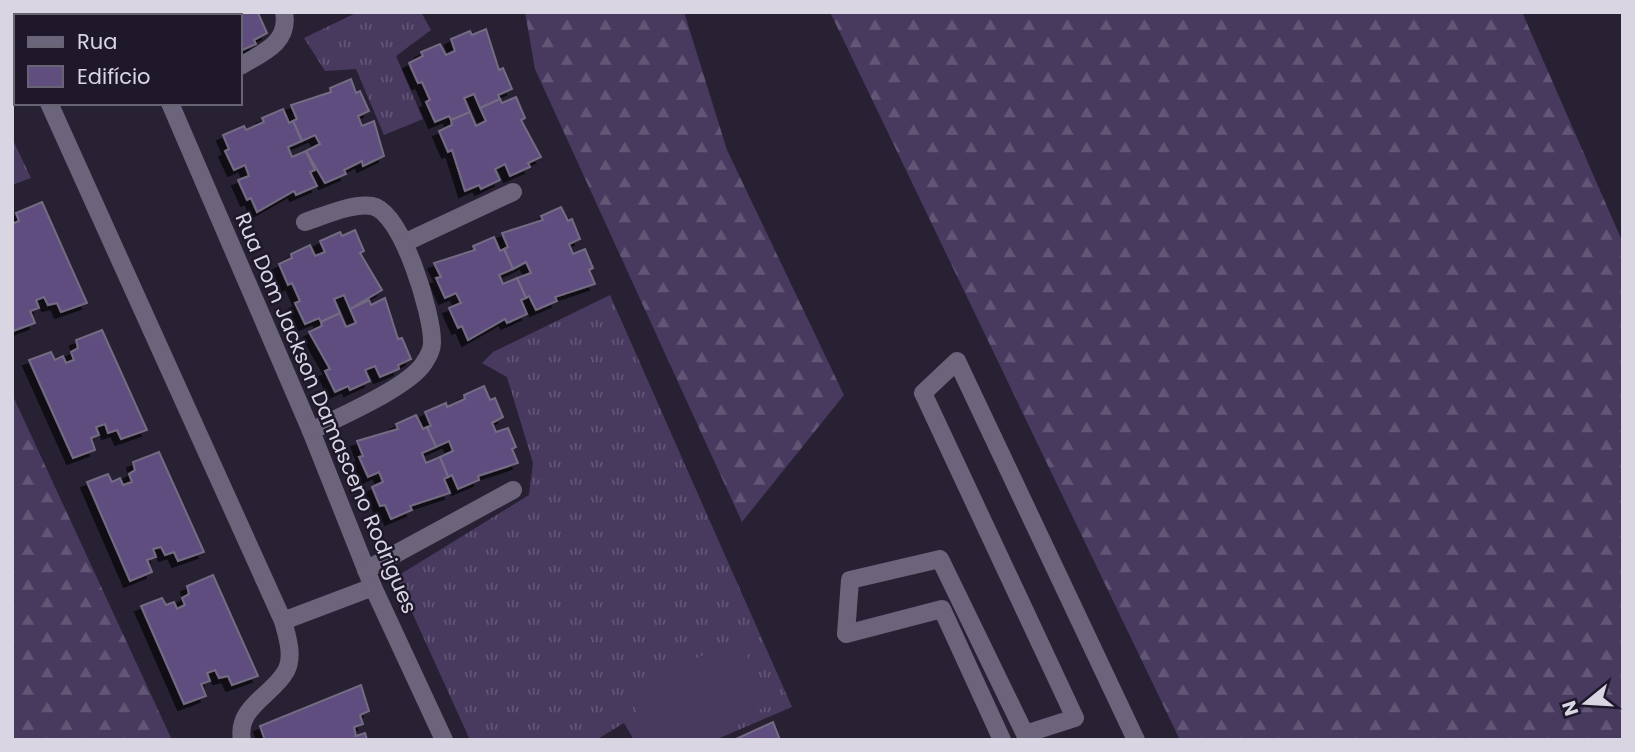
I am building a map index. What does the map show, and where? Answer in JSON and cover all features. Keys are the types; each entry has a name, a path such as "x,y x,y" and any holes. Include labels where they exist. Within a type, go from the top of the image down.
{"street":[{"path":"242,65 279,42 286,24 284,12"},
{"path":"50,105 284,621 289,656 286,672 246,715 240,731 242,740"},
{"name":"Rua Dom Jackson Damasceno Rodrigues","path":"172,105 370,579 444,740"},
{"path":"404,243 513,192"},
{"path":"305,222 356,207 374,206 386,214 404,243 430,315 432,346 424,364 410,379 311,432"},
{"path":"1002,740 942,609 846,634 850,580 940,559 1025,734 1074,718 923,393 957,361 1136,740"},
{"path":"284,621 370,579 513,490"}],"green space":[{"path":"358,12 421,12 431,30 396,56 423,119 384,135 356,69 325,71 304,38"},
{"path":"525,12 684,12 727,150 844,395 742,522 535,69"},
{"path":"830,12 1522,12 1623,243 1623,740 1180,740"},
{"path":"12,138 31,178 12,185"},
{"path":"610,295 792,707 715,740 634,740 624,723 596,740 470,740 396,577 529,495 533,463 507,377 482,363 493,352"},
{"path":"12,394 172,740 12,740"},
{"path":"740,638 768,706 683,740 649,740 627,691"}],"building":[{"path":"258,13 267,33 254,40 256,44 242,50 242,14 168,14"},
{"path":"486,29 499,70 503,68 512,89 498,95 500,99 480,108 474,94 464,98 470,112 451,120 449,116 435,122 426,102 430,100 409,63 423,56 421,52 440,44 446,55 455,51 451,39 470,31 472,35"},
{"path":"351,79 356,93 360,91 369,111 358,116 362,126 374,121 384,156 363,166 362,161 344,170 346,174 325,183 306,151 320,144 315,135 302,141 293,121 297,119 291,105 331,92 330,88"},
{"path":"516,97 525,118 521,120 541,157 528,163 530,167 510,176 505,164 495,169 500,180 481,189 479,185 465,191 452,150 448,152 439,131 452,125 451,120 470,112 476,126 486,121 480,108 500,99 502,103"},
{"path":"283,109 289,123 293,121 302,141 288,147 292,157 306,151 315,170 310,172 317,186 296,195 294,191 257,212 251,198 247,200 238,180 249,176 245,165 234,170 225,151 229,149 223,135 244,126 246,130 264,122 262,118"},
{"path":"42,202 87,303 61,312 57,303 48,305 44,297 36,300 39,308 30,311 35,323 13,331 12,224 19,221 16,213"},
{"path":"561,207 568,221 572,219 580,239 569,244 573,254 585,249 593,268 589,270 595,284 555,297 557,301 536,310 529,296 526,298 517,278 531,273 526,262 513,269 504,249 508,247 502,233 543,220 541,216"},
{"path":"355,230 364,251 360,253 382,290 350,309 344,295 334,299 340,313 321,322 319,318 305,324 295,303 300,301 292,283 288,285 279,264 292,258 291,254 310,245 315,256 325,252 320,241 340,232 342,236"},
{"path":"494,237 500,251 504,249 513,269 499,275 503,284 517,278 526,298 521,300 527,314 507,323 505,319 468,340 462,326 458,328 449,308 461,303 456,293 445,298 436,278 441,277 434,263 475,250 473,246"},
{"path":"385,298 398,339 402,338 411,359 398,365 399,369 380,377 375,366 365,370 370,381 350,390 348,386 335,392 325,371 330,369 309,332 322,326 321,322 340,313 346,327 356,323 350,309 369,300 371,305"},
{"path":"102,330 147,430 121,439 117,430 108,433 105,424 96,427 99,435 91,438 95,450 73,458 29,360 51,352 55,360 63,356 66,363 74,360 71,352 78,348 76,340"},
{"path":"484,386 490,400 495,398 503,417 492,423 496,432 508,428 516,447 512,449 518,463 478,476 479,480 458,489 452,475 448,477 440,457 453,451 449,441 436,447 427,427 431,426 425,412 446,403 447,407"},
{"path":"416,415 423,429 427,427 436,447 422,453 426,463 440,457 448,477 444,479 450,493 410,506 412,510 391,519 385,505 380,506 372,487 383,482 379,472 368,477 359,457 363,456 357,441 398,429 396,424"},
{"path":"159,452 204,552 178,561 174,552 165,555 161,547 153,549 156,557 147,560 152,572 130,581 87,482 108,474 112,482 120,478 123,485 132,482 129,474 135,470 133,462"},
{"path":"213,575 258,676 232,685 228,676 219,678 215,670 207,673 210,681 201,684 206,696 184,704 141,606 162,598 166,605 174,602 177,609 185,605 182,598 189,594 187,586"},
{"path":"361,685 369,711 360,715 363,724 354,727 356,736 365,733 367,740 265,740 260,726"},
{"path":"773,722 780,740 734,740"}]}
